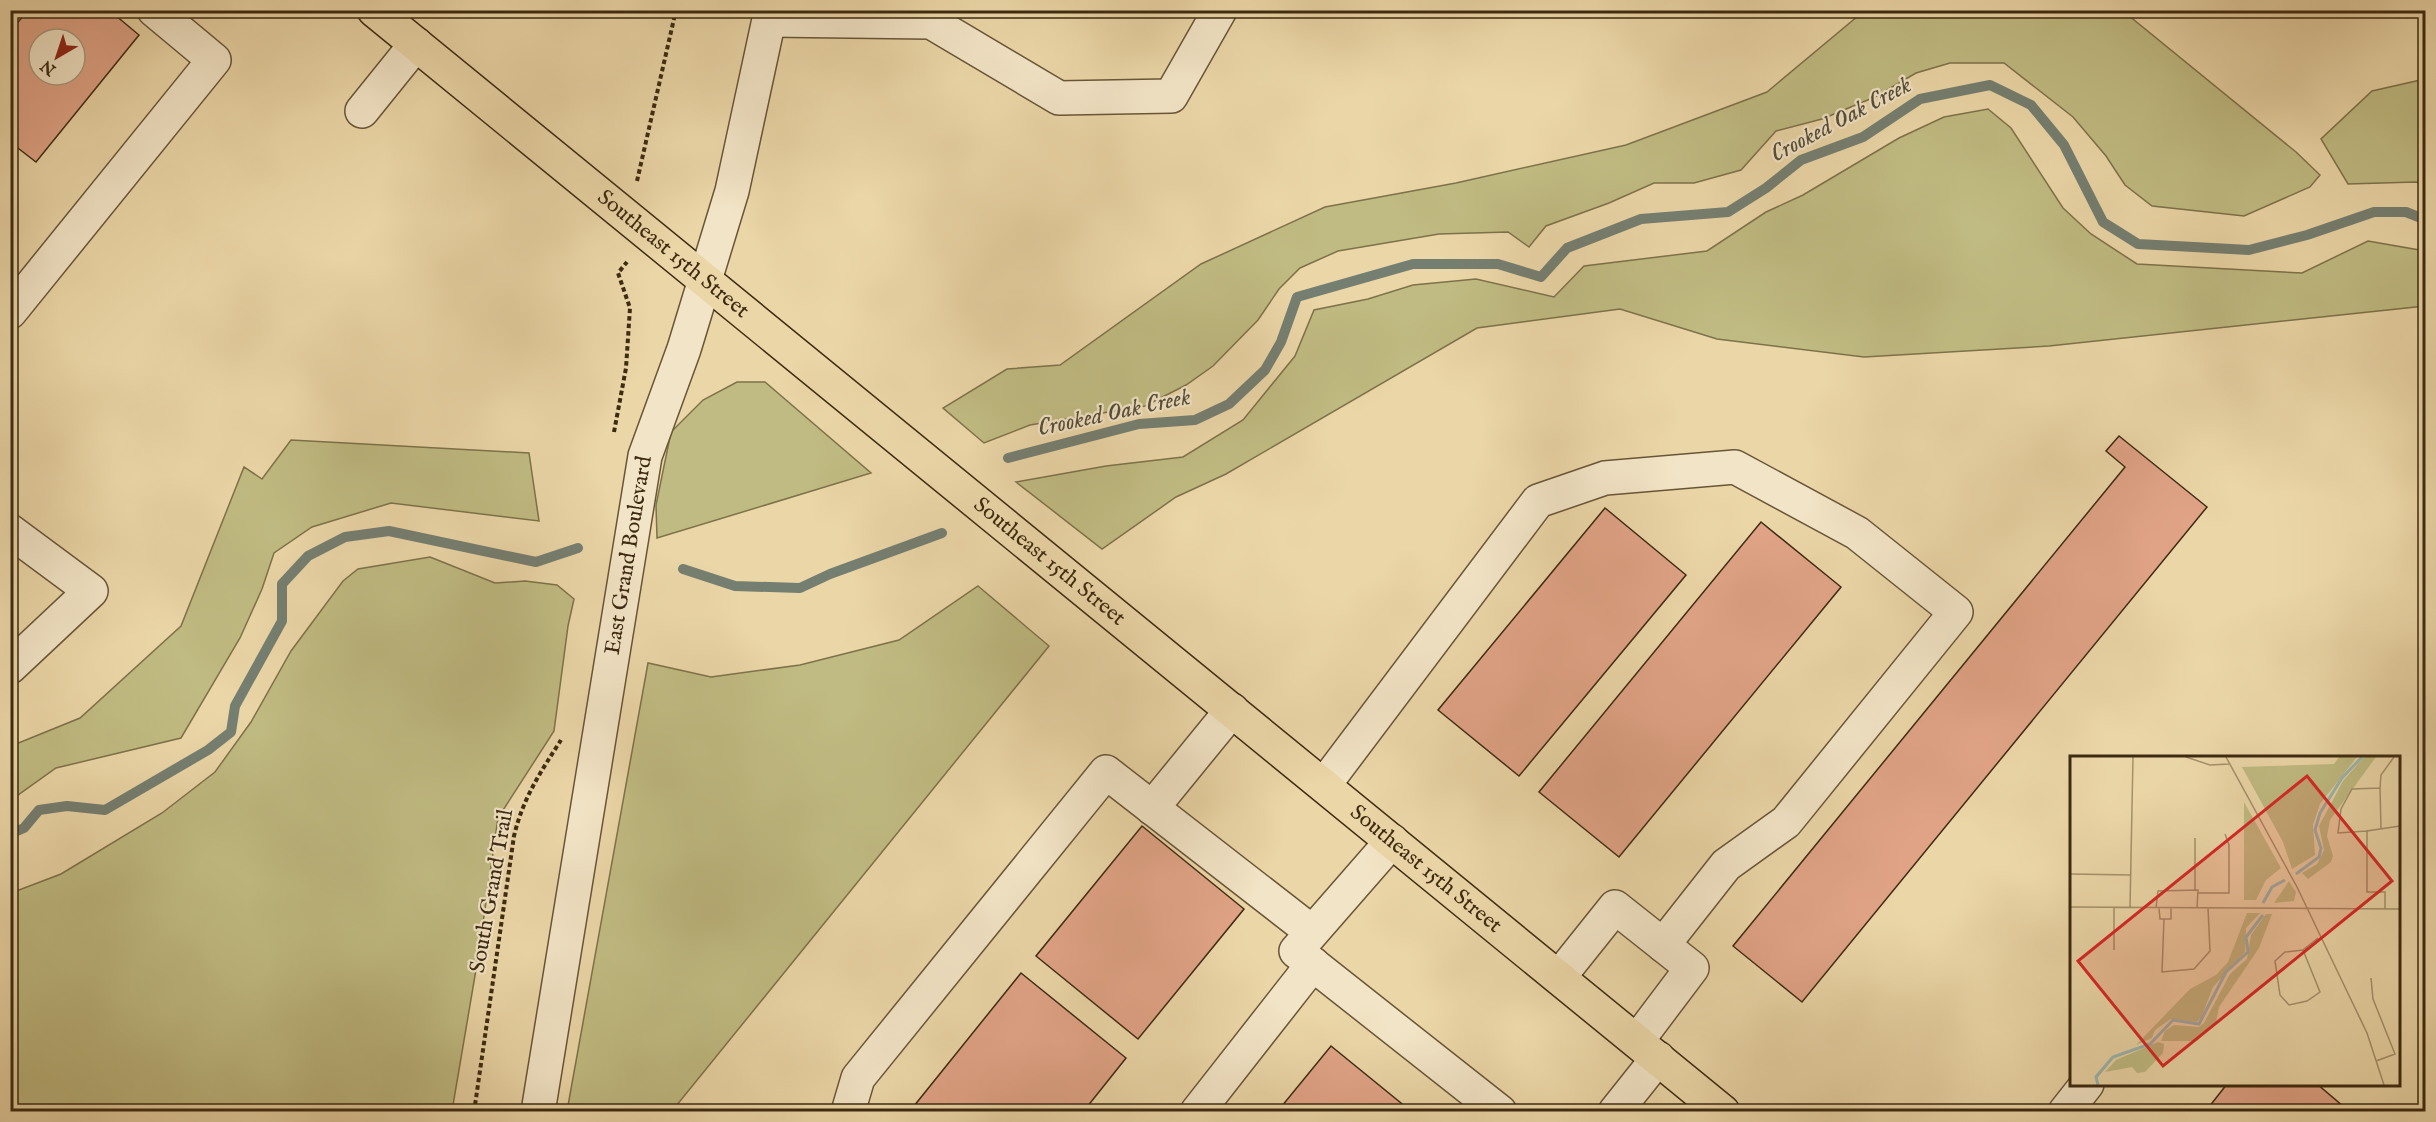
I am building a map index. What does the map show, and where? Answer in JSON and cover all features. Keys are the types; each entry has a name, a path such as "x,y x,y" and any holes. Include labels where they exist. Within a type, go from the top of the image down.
{"main road":[{"name":"Southeast 15th Street","path":"374,10 1723,1112"}],"street":[{"path":"10,312 214,60 154,10"},
{"path":"770,15 933,16 1059,98 1171,96 1220,10"},
{"name":"East Grand Boulevard","path":"538,1112 645,456 684,349 732,191 770,15"},
{"path":"362,111 416,44"},
{"path":"1324,785 1538,501 1605,478 1735,467 1857,533 1956,612 1786,822 1726,865 1663,945"},
{"path":"10,531 91,591 10,667"},
{"path":"1152,808 1233,710"},
{"path":"848,1112 858,1078 1106,772 1312,932"},
{"path":"1392,841 1296,951 1500,1112"},
{"path":"1559,977 1615,907 1692,968 1615,1112"},
{"path":"1197,1112 1313,964"},
{"path":"2065,1112 2085,1086"}],"path":[{"name":"South Grand Trail","path":"474,1112 516,828 530,789 565,733"}],"shaded area":[{"path":"1864,11 2123,11 2296,152 2320,175 2310,187 2244,216 2152,206 2125,185 2106,156 2073,117 2004,63 1950,63 1916,73 1875,97 1822,119 1776,131 1741,170 1694,183 1654,183 1609,203 1546,226 1529,247 1508,232 1439,234 1338,251 1300,268 1279,289 1258,320 1213,366 1186,385 1145,406 1030,425 984,443 943,408 1007,369 1060,365 1201,264 1325,207 1456,183 1626,145 1767,92"},
{"path":"2425,79 2425,185 2416,182 2348,184 2321,139 2372,91"},
{"path":"1988,109 2011,128 2063,208 2091,234 2137,264 2302,273 2368,241 2425,251 2425,306 2049,346 1864,357 1717,339 1620,309 1477,328 1226,474 1176,497 1102,549 1016,482 1106,466 1183,457 1243,420 1295,356 1314,310 1368,299 1413,285 1476,279 1554,297 1584,266 1707,251 1766,212 1803,195 1899,138 1944,117"},
{"path":"737,382 765,382 871,473 657,538 656,505 671,432 703,400"},
{"path":"291,440 529,453 539,521 391,503 312,527 274,553 262,589 240,638 181,738 56,768 11,800 11,746 80,718 181,626 244,467 262,479"},
{"path":"430,557 495,583 525,581 557,585 574,599 568,626 554,731 498,818 478,958 452,1111 11,1111 11,893 61,874 162,813 215,772 251,722 291,651 343,581 358,569"},
{"path":"978,586 1049,646 672,1111 567,1111 648,663 711,677 800,665 899,640"}],"building":[{"path":"28,10 109,10 139,35 36,162 10,142 10,32"},
{"path":"2119,436 2207,507 1802,1002 1733,946 2125,467 2106,451"},
{"path":"1605,508 1686,575 1519,776 1438,710"},
{"path":"1761,522 1841,587 1619,857 1539,792"},
{"path":"1142,826 1244,909 1138,1039 1036,956"},
{"path":"1021,973 1126,1058 1083,1112 921,1112 914,1106"},
{"path":"1331,1046 1412,1112 1277,1112"},
{"path":"2225,1086 2319,1086 2344,1107 2341,1112 2205,1112"}],"waterway":[{"name":"Crooked Oak Creek","path":"1008,458 1139,424 1195,420 1229,404 1265,370 1281,342 1297,297 1413,264 1498,264 1541,277 1567,248 1641,219 1728,212 1766,188 1801,160 1863,137 1920,99 1990,85 2031,105 2064,145 2103,222 2138,244 2249,250 2307,235 2374,212 2406,212 2426,220"},
{"name":"Crooked Oak Creek","path":"10,834 24,828 39,810 67,806 105,810 208,750 231,732 235,706 282,621 282,584 308,556 345,537 389,531 536,562 578,548"},
{"name":"Crooked Oak Creek","path":"683,569 735,586 800,588 830,574 942,533"}]}
